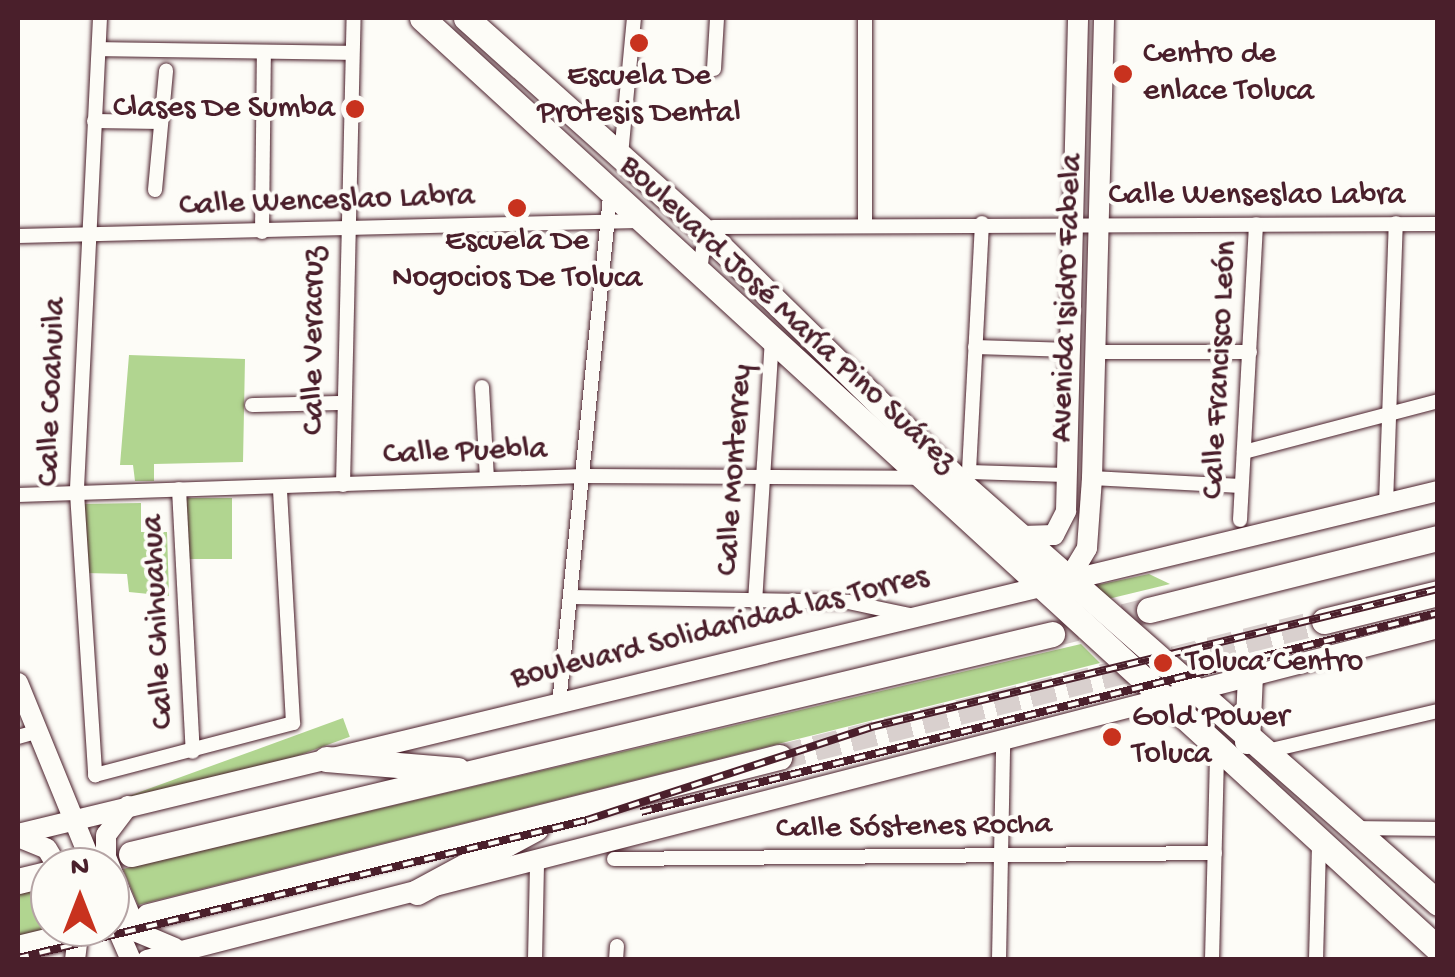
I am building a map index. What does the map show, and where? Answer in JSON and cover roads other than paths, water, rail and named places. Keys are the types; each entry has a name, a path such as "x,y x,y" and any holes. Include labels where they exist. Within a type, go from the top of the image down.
{"highway":[{"name":"Boulevard José María Pino Suárez","path":"422,18 610,197 772,341 914,478 1319,848 1438,949"},
{"name":"Boulevard José María Pino Suárez","path":"466,18 705,232 1189,691 1438,903"},
{"path":"1149,610 1438,538"},
{"path":"1324,621 1438,594"},
{"path":"131,854 1052,634"},
{"path":"1250,676 1255,747"},
{"path":"148,916 778,757"},
{"path":"326,759 498,768"},
{"path":"417,892 595,803"}],"main road":[{"name":"Avenida Isidro Fabela","path":"1022,536 1046,538 1063,526 1076,223 1078,18"},
{"name":"Avenida Isidro Fabela","path":"1071,575 1087,548 1092,478 1104,225 1104,18"},
{"name":"Boulevard Solidaridad las Torres","path":"18,836 76,818 559,704 1071,575 1438,491"},
{"path":"147,960 181,955 1004,745 1189,691 1438,628"},
{"path":"18,684 26,734 76,818 87,847"},
{"path":"128,806 106,847 137,932 181,955"},
{"path":"18,836 43,847"}],"street":[{"name":"Calle Coahuila","path":"100,18 77,493 90,768 104,776 194,752"},
{"name":"Calle Veracruz","path":"343,485 343,228 354,18"},
{"path":"621,155 634,18"},
{"path":"714,69 718,18"},
{"path":"865,18 865,224"},
{"path":"99,49 352,53"},
{"path":"262,232 264,52"},
{"path":"156,190 166,71"},
{"path":"94,122 161,122"},
{"path":"559,704 610,197"},
{"name":"Calle Wenceslao Labra","path":"18,236 638,221"},
{"path":"982,223 970,472 1066,475"},
{"path":"1386,504 1396,223"},
{"name":"Calle Wenseslao Labra","path":"705,232 865,224 1438,224"},
{"name":"Calle Francisco León","path":"1240,520 1256,224"},
{"path":"700,278 705,232"},
{"name":"Calle Monterrey","path":"756,602 772,341"},
{"path":"975,346 1071,350"},
{"path":"1099,352 1250,352"},
{"path":"482,386 487,479"},
{"path":"1244,452 1438,401"},
{"path":"252,405 342,403"},
{"name":"Calle Puebla","path":"18,495 584,476 914,478"},
{"path":"1092,478 1240,486"},
{"path":"194,752 287,727 297,710 280,487"},
{"name":"Calle Chihuahua","path":"179,490 194,752"},
{"path":"571,598 848,602 914,616"},
{"path":"1255,747 1438,711"},
{"path":"1000,960 1004,745"},
{"path":"1212,960 1217,754"},
{"path":"1349,828 1438,830"},
{"path":"1316,960 1319,848"},
{"name":"Calle Sóstenes Rocha","path":"614,859 1215,853"},
{"path":"535,960 536,862"}],"tunnel":[{"path":"1052,634 1149,610"},
{"path":"779,757 1324,621"}],"railway":[{"path":"18,958 587,820 871,727 1438,589"},
{"path":"641,812 1438,613"}],"place":[{"name":"Escuela De Protesis Dental","path":"639,43"},
{"name":"Centro de enlace Toluca","path":"1123,74"},
{"name":"Clases De Sumba","path":"355,109"},
{"name":"Escuela De Nogocios De Toluca","path":"517,208"},
{"name":"Toluca Centro","path":"1163,663"},
{"name":"Gold Power Toluca","path":"1112,737"}]}
